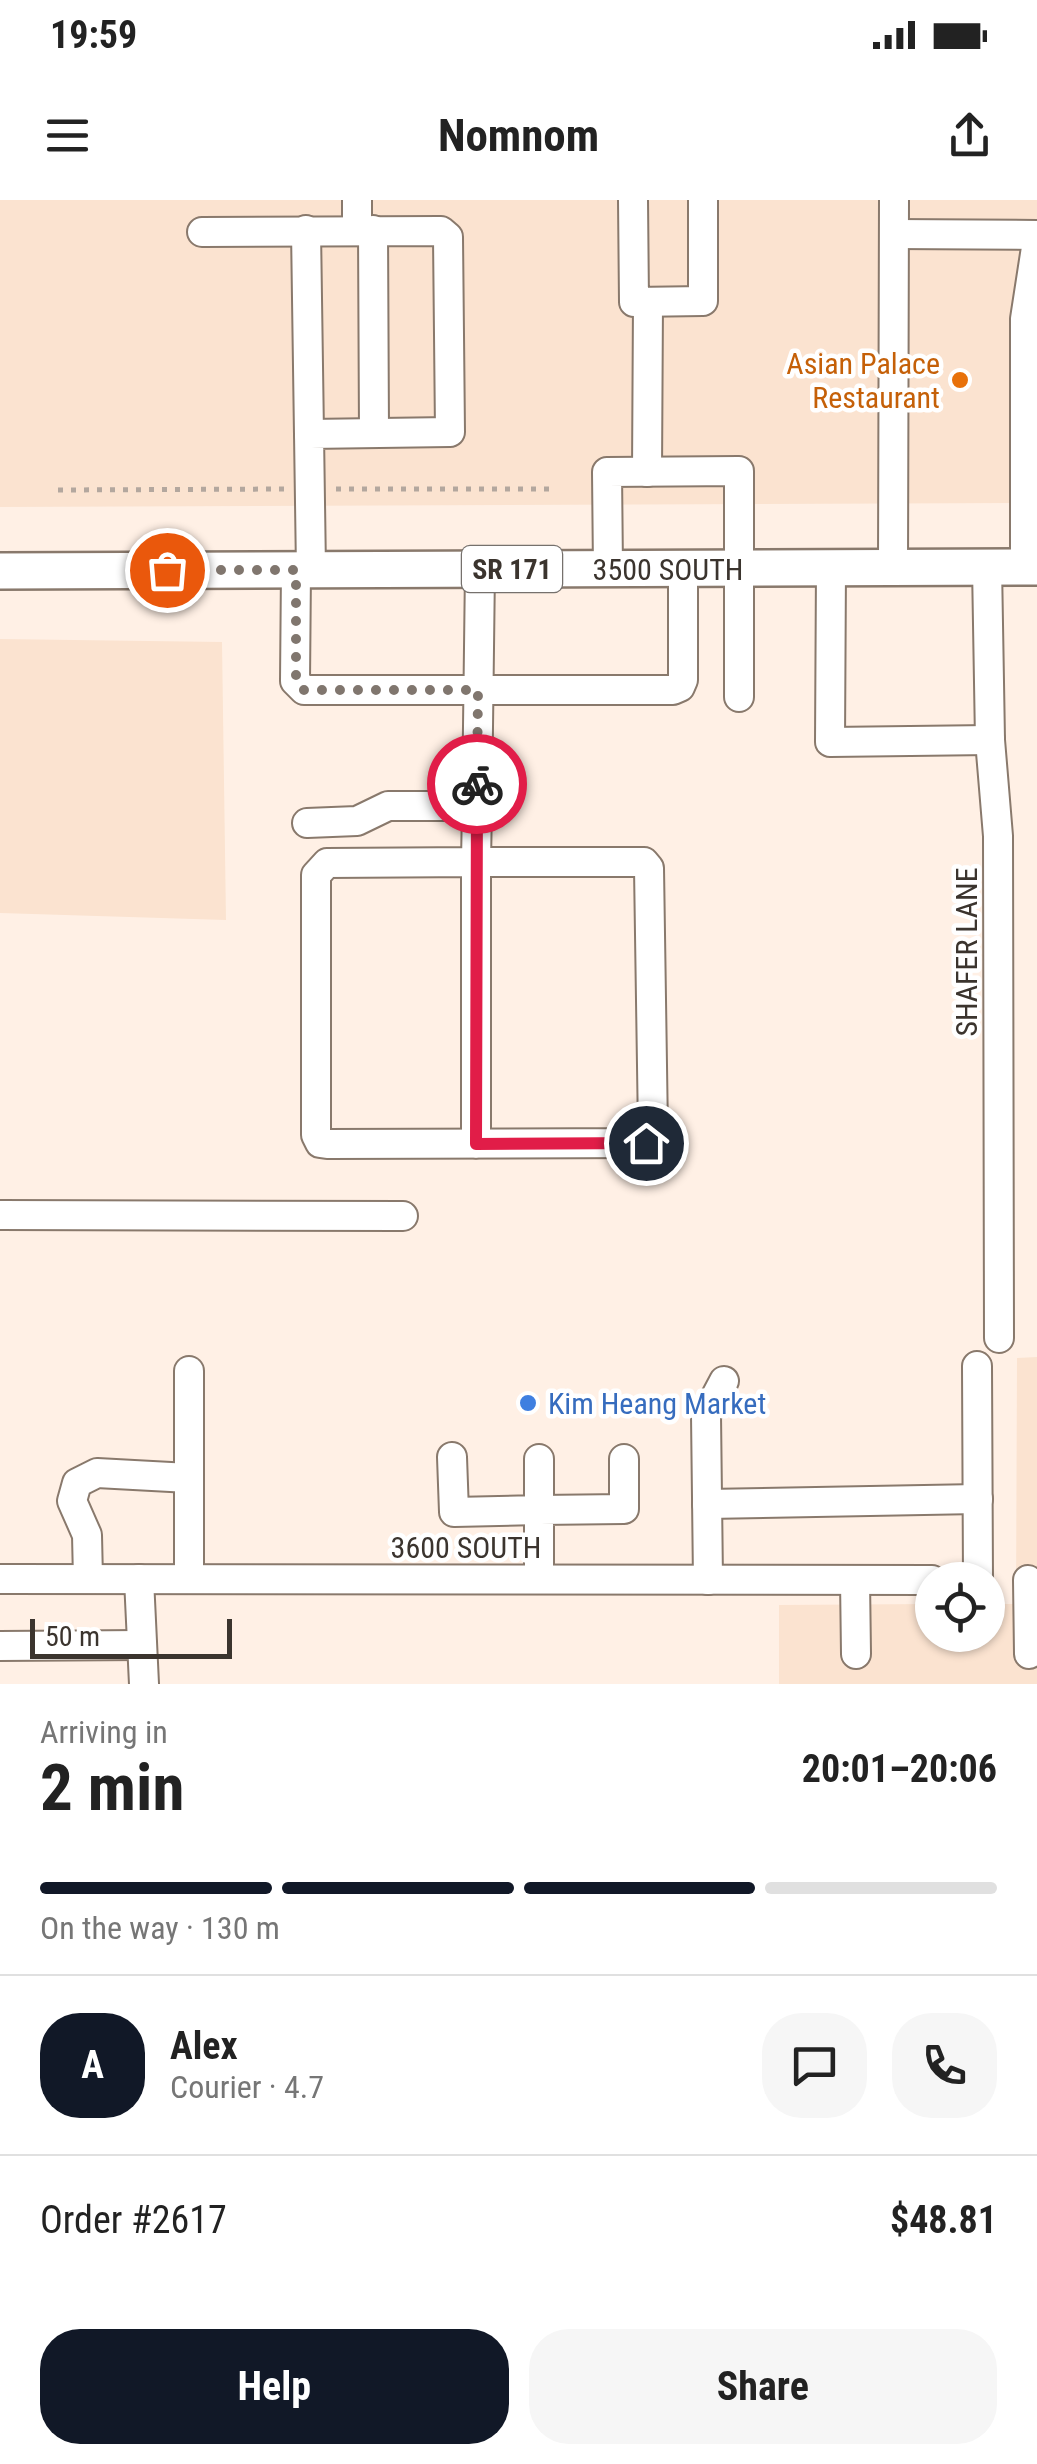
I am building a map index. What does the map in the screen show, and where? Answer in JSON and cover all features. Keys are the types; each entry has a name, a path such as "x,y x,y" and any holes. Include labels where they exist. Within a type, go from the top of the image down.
{"main road":[{"name":"3500 SOUTH","path":"0,571 1031,566"}],"street":[{"path":"358,200 365,230 374,432"},
{"path":"633,200 634,302 702,301 703,200"},
{"path":"892,568 894,200"},
{"path":"306,230 309,434 298,686 304,690 673,690 683,680 683,568"},
{"path":"202,232 441,231 448,237 450,432 309,434"},
{"path":"894,234 1037,238 1025,319 1031,566"},
{"path":"648,302 648,472"},
{"path":"608,569 607,472 739,471 739,697"},
{"name":"SHAFER LANE","path":"987,566 990,740 998,836 999,1338"},
{"path":"830,568 830,742 990,740"},
{"path":"476,1144 480,569"},
{"path":"307,823 357,822 388,806 477,806"},
{"path":"476,862 644,862 650,868 653,1132 646,1143 320,1143 316,1135 316,875 327,863 476,862"},
{"path":"0,1215 403,1216"},
{"path":"978,1366 978,1562"},
{"path":"189,1371 189,1579"},
{"path":"708,1580 706,1415 724,1380"},
{"path":"452,1456 454,1512 624,1509 624,1459"},
{"path":"538,1459 539,1580"},
{"path":"88,1579 86,1535 72,1501 78,1483 96,1473 189,1478"},
{"path":"707,1504 978,1499"},
{"name":"3600 SOUTH","path":"0,1579 915,1580"},
{"path":"139,1579 144,1684"},
{"path":"855,1580 856,1654"},
{"path":"1005,1580 1032,1580 1030,1654"},
{"path":"0,1646 142,1645"}],"path":[{"path":"58,490 287,489"},
{"path":"340,489 554,489"}],"shaded area":[{"path":"0,200 1037,200 1037,503 0,507"},
{"path":"0,639 222,642 226,920 0,913"},
{"path":"1037,1357 1037,1684 779,1684 779,1605 915,1604 915,1652 1005,1652 1005,1604 1016,1604 1017,1358"}],"way so far":[{"path":"167,570 296,570 296,681 304,690 478,690 477,784"}],"place":[{"name":"Asian Palace Restaurant","path":"960,380"},
{"name":"Kim Heang Market","path":"528,1403"}],"route":[{"path":"477,784 476,1144 646,1143"}]}
